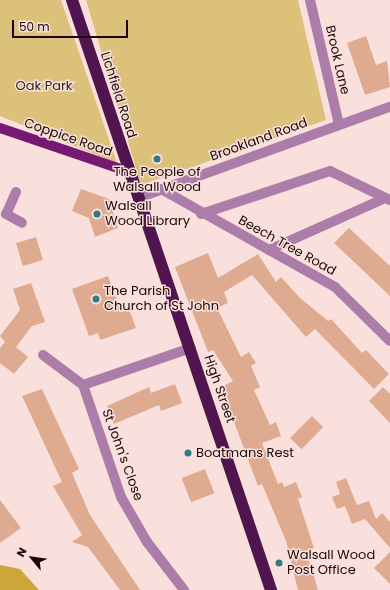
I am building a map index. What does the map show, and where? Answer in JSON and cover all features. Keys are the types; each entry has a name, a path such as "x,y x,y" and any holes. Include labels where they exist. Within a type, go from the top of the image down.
{"highway":[{"name":"Lichfield Road","path":"72,0 138,198"},
{"name":"High Street","path":"138,198 191,348 271,590"}],"main road":[{"name":"Coppice Road","path":"0,128 129,172"}],"street":[{"name":"Brook Lane","path":"310,0 339,125"},
{"name":"Brookland Road","path":"138,198 390,107"},
{"path":"201,214 330,171 386,199"},
{"name":"Beech Tree Road","path":"161,189 201,214 335,287 390,341"},
{"path":"16,192 3,217 22,223"},
{"path":"269,250 386,199"},
{"path":"43,355 83,385 191,348"},
{"name":"St John's Close","path":"83,385 121,497 147,542 184,590"}],"green space":[{"name":"Oak Park","path":"0,0 61,0 117,163 0,116"},
{"path":"86,0 298,0 326,120 141,185"}],"shaded area":[{"path":"0,565 20,569 39,590 0,590"}],"building":[{"path":"366,36 376,65 387,61 390,87 365,95 347,43"},
{"name":"Walsall Wood Library","path":"81,189 109,199 118,228 95,237 89,218 72,211"},
{"path":"349,228 390,266 390,296 334,243"},
{"path":"36,237 43,260 23,266 16,243"},
{"path":"208,253 218,278 258,254 276,282 281,277 300,298 328,321 331,319 362,353 366,350 389,374 374,389 315,329 306,337 252,275 224,292 228,303 217,308 241,357 249,352 256,363 251,366 260,387 254,390 270,425 276,422 281,436 262,443 278,484 282,482 284,487 296,482 302,497 298,499 314,548 306,551 318,590 298,590 286,541 262,484 258,486 221,387 233,381 213,350 208,352 175,267"},
{"name":"The Parish Church of St John","path":"108,276 121,312 129,309 136,328 100,340 98,333 89,336 72,289"},
{"path":"31,283 45,322 32,326 16,347 28,357 14,374 0,363 0,348 5,342 0,336 20,310 13,289"},
{"path":"175,384 182,403 161,411 159,405 114,424 107,406 149,387 151,393"},
{"path":"383,387 390,394 390,423 369,401"},
{"path":"42,389 79,469 72,473 90,515 140,590 120,590 88,547 72,542 82,535 53,486 62,482 22,396"},
{"path":"312,416 323,427 301,449 290,438"},
{"path":"205,469 214,493 191,502 182,478"},
{"path":"346,478 357,505 369,501 376,519 382,513 390,522 390,548 365,519 352,524 345,506 337,509 332,497 340,494 336,482"},
{"path":"0,500 21,528 0,543"},
{"path":"390,552 390,584 374,568"}],"place":[{"name":"The People of Walsall Wood","path":"157,159"},
{"name":"Walsall Wood Library","path":"97,214"},
{"name":"The Parish Church of St John","path":"96,299"},
{"name":"Boatmans Rest","path":"188,453"},
{"name":"Walsall Wood Post Office","path":"279,563"}]}
